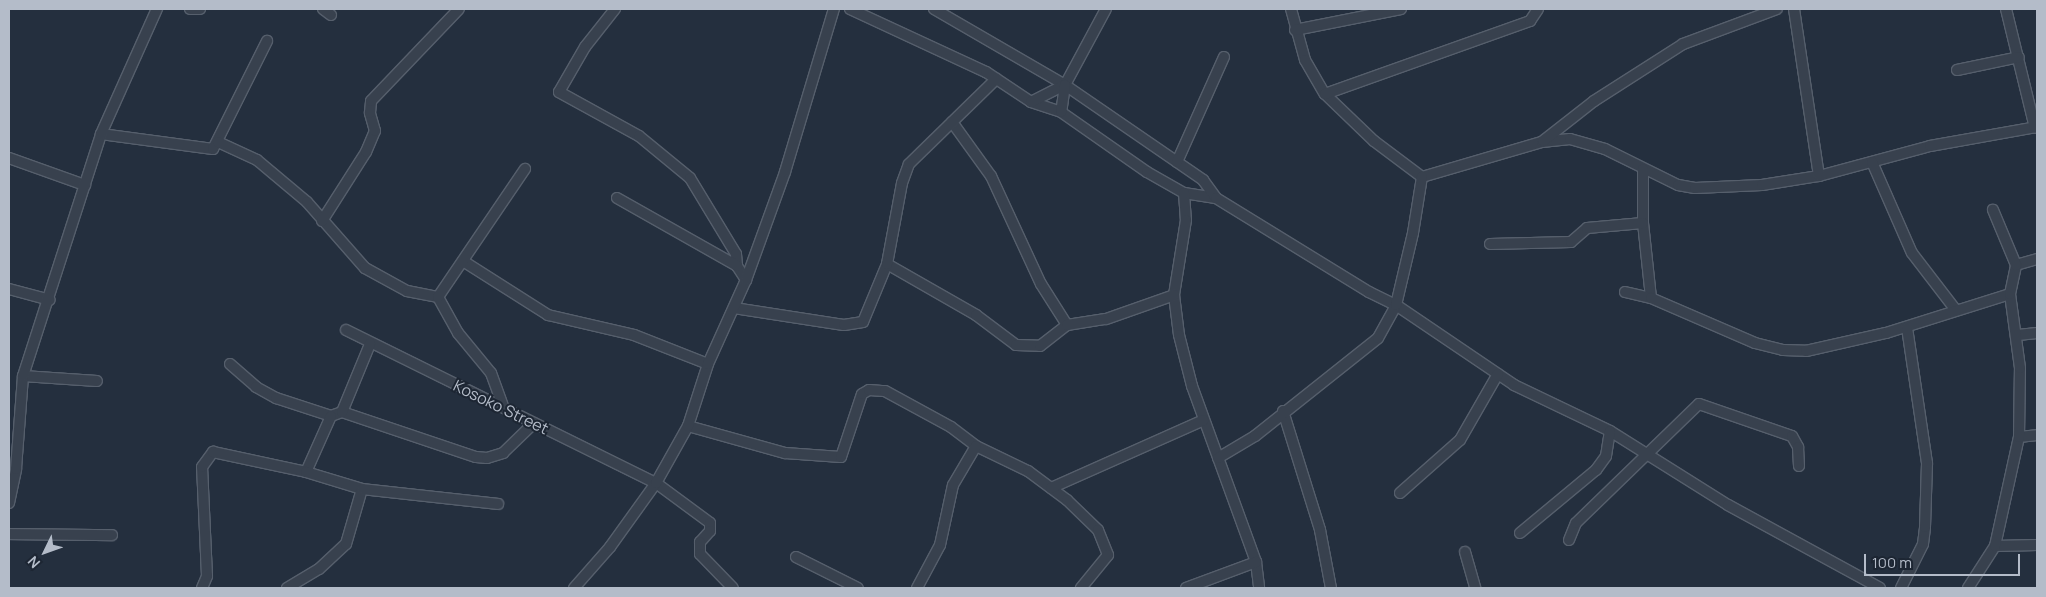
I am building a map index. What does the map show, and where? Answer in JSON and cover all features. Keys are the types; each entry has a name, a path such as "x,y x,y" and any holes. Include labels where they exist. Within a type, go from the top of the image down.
{"street":[{"path":"9,503 23,376 50,300 101,134 157,9"},
{"path":"190,9 200,9"},
{"path":"322,222 366,152 375,131 370,113 371,101 459,9"},
{"path":"615,9 585,47 559,92 639,136 677,166 698,188 736,254 737,266"},
{"path":"574,588 610,547 656,483 688,426 708,364 746,280 785,172 834,9"},
{"path":"854,9 898,34 986,72 1030,102 1061,112 1147,172 1184,193 1216,198"},
{"path":"934,9 1065,85 1203,180 1216,198 1369,292 1396,305 1498,374 1610,431 1648,457 1880,588"},
{"path":"1061,112 1065,85 1106,9"},
{"path":"1291,9 1295,30 1305,60 1325,94 1374,141 1422,177"},
{"path":"1295,30 1401,9"},
{"path":"1325,94 1530,20 1538,9"},
{"path":"1542,142 1594,101 1683,44 1777,9"},
{"path":"1794,9 1819,176"},
{"path":"1422,177 1542,142 1570,139 1604,149 1678,185 1695,188 1762,184 1819,176 1930,146 2036,128 2006,9"},
{"path":"101,134 213,148 218,142 267,42"},
{"path":"1957,70 2019,56"},
{"path":"1177,162 1224,57"},
{"path":"734,308 856,325 867,317 887,264 902,183 910,164 996,79"},
{"path":"1030,102 1065,85"},
{"path":"952,122 991,176 1041,284 1067,325"},
{"path":"218,142 257,160 307,202 322,222 365,268 407,291 438,297 458,332 491,373 503,406"},
{"path":"9,158 85,185"},
{"path":"1872,162 1912,253 1955,309"},
{"path":"438,297 525,169"},
{"path":"1643,169 1643,222 1651,298"},
{"path":"1218,458 1255,436 1283,411 1372,344 1396,305 1413,232 1422,177"},
{"path":"1184,193 1186,220 1174,295 1185,359 1204,420 1256,562 1259,588"},
{"path":"617,198 737,266 746,280"},
{"path":"1968,588 1995,546 2019,437 2018,335 2010,294 2016,264 1993,210"},
{"path":"1490,244 1571,242 1587,228 1643,222"},
{"path":"2016,264 2037,259"},
{"path":"463,261 548,315 634,335 708,364"},
{"path":"887,264 976,315 1016,346 1040,346 1067,325 1106,319 1174,295"},
{"path":"9,289 50,300"},
{"path":"1625,292 1651,298 1724,332 1783,350 1829,348 1907,327 1955,309 2010,294"},
{"path":"1901,588 1923,544 1925,527 1926,463 1907,327"},
{"name":"Kosoko Street","path":"346,330 370,344 503,406 656,483 710,523 710,530 700,542 700,554 733,588"},
{"path":"2018,335 2037,333"},
{"path":"342,412 370,344"},
{"path":"230,364 256,387 276,398 331,416 342,412 460,454 487,458 503,453 534,423"},
{"path":"1400,493 1460,440 1498,374"},
{"path":"23,376 97,381"},
{"path":"688,426 785,453 841,457 862,394 869,390 879,390 951,427 976,446 1028,471 1051,488 1098,530 1108,549 1104,561 1081,588"},
{"path":"1569,540 1576,523 1648,457 1689,411 1706,404 1792,436 1798,447 1799,466"},
{"path":"1283,411 1320,530 1331,588"},
{"path":"306,472 331,416"},
{"path":"1051,488 1204,420"},
{"path":"1520,532 1596,470 1606,456 1610,431"},
{"path":"2019,437 2037,435"},
{"path":"917,588 940,545 953,485 976,446"},
{"path":"202,588 207,576 202,467 213,452 306,472 362,489 498,504"},
{"path":"286,588 319,569 346,544 362,489"},
{"path":"9,534 112,535"},
{"path":"1995,546 2037,545"},
{"path":"1465,552 1475,588"},
{"path":"796,557 858,588"},
{"path":"1186,588 1256,562"}]}
